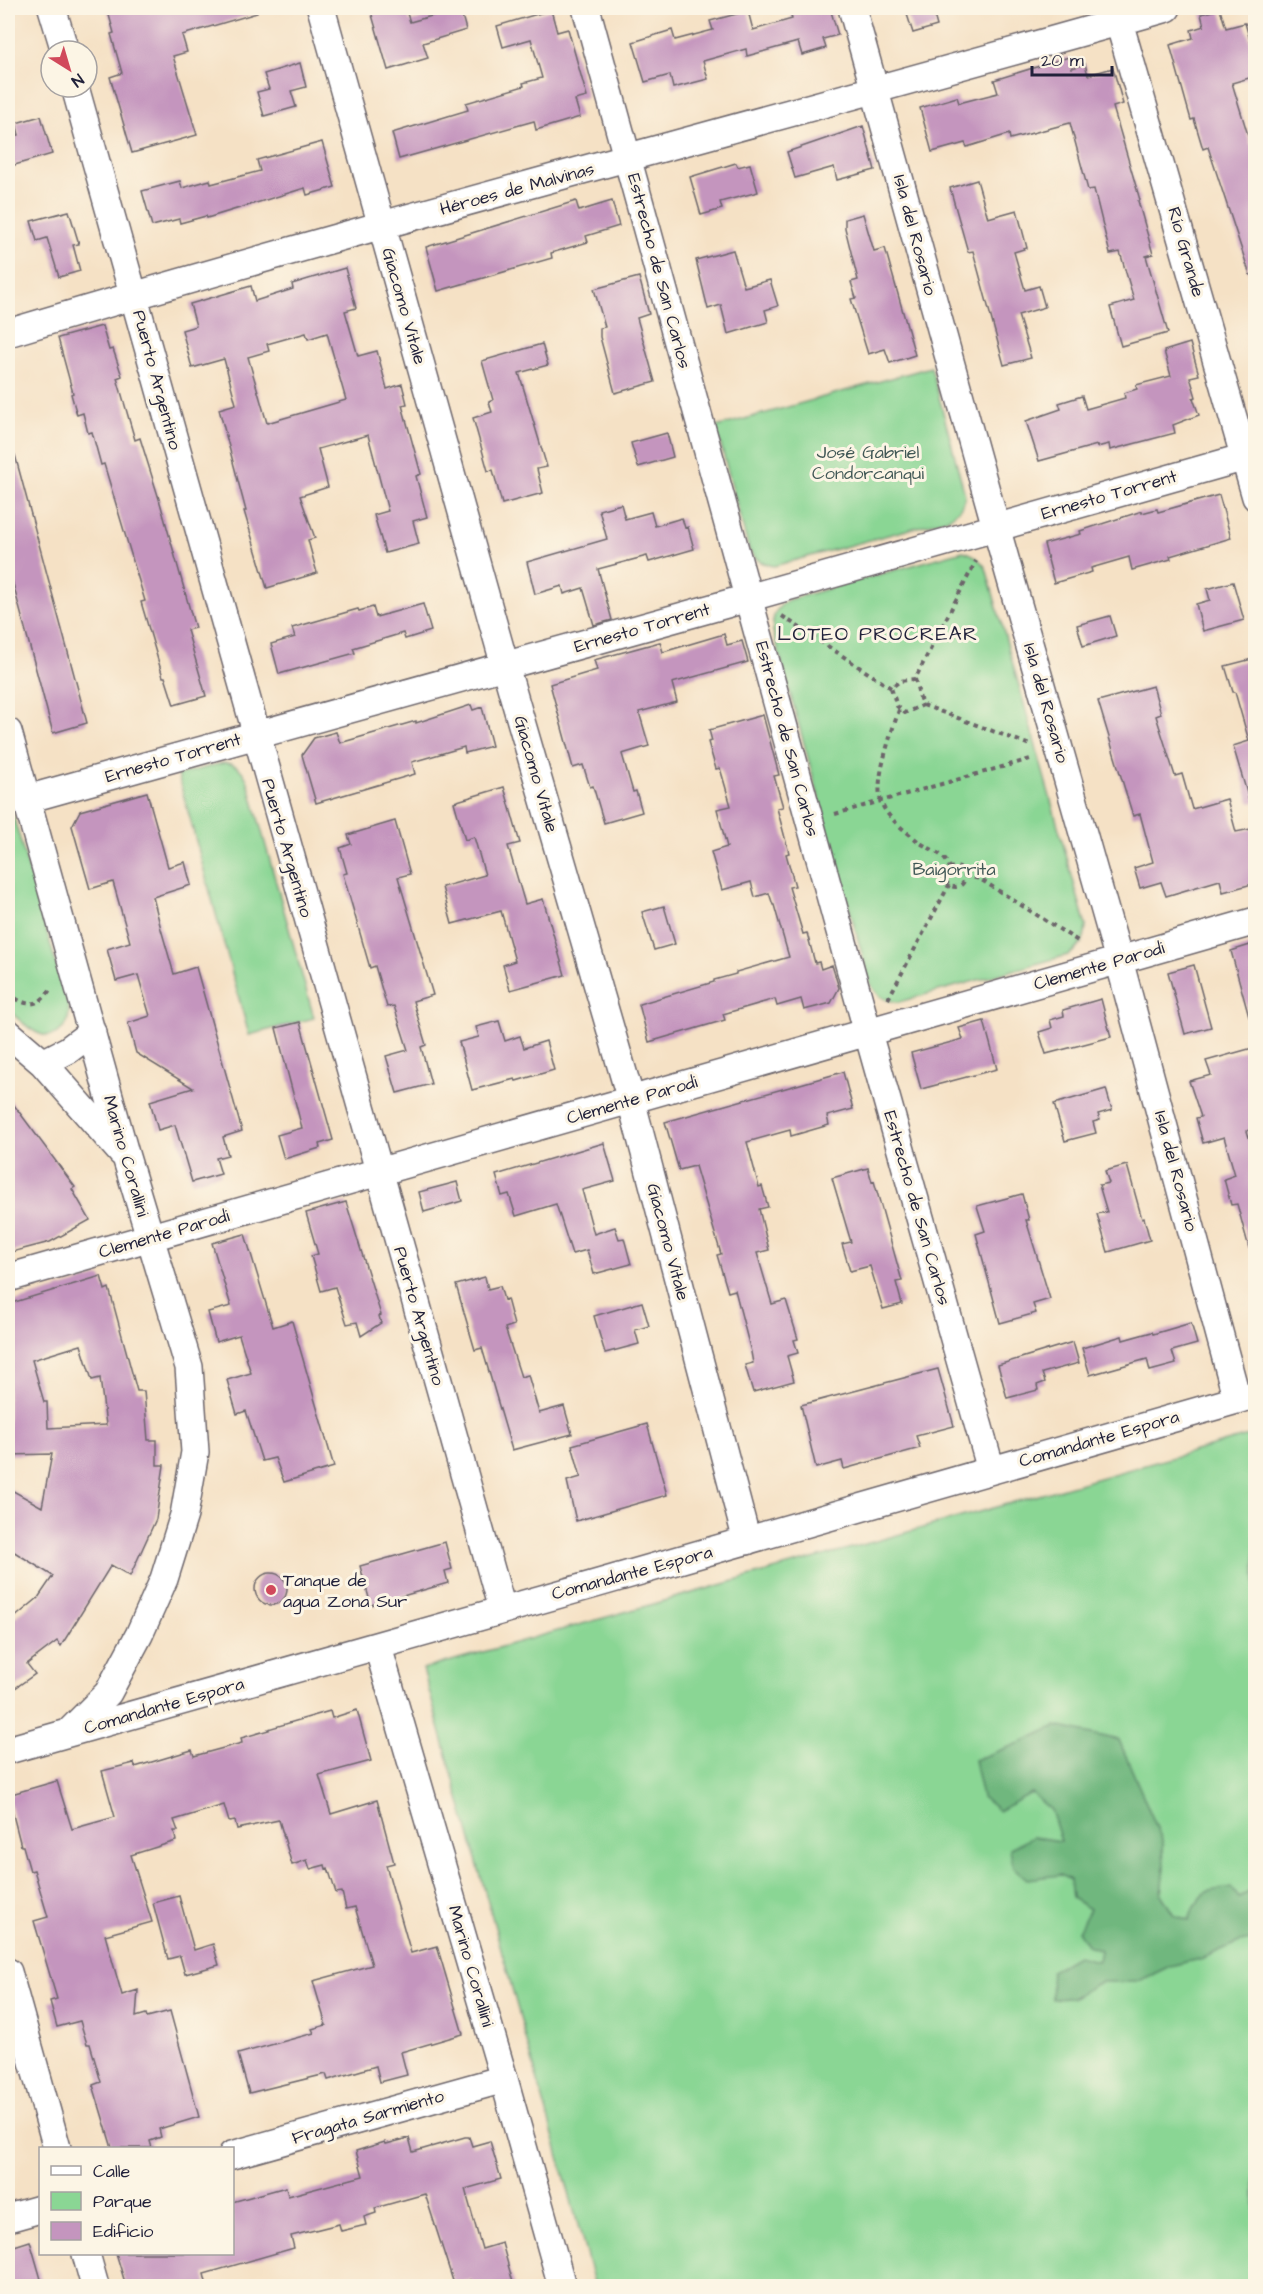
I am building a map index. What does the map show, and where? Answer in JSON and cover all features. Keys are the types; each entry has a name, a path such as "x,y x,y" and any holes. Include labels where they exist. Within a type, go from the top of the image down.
{"street":[{"path":"52,8 61,39"},
{"name":"Giacomo Vitale","path":"321,8 505,666 631,1100 747,1542"},
{"name":"Estrecho de San Carlos","path":"586,8 868,1033 992,1470"},
{"name":"Isla del Rosario","path":"852,8 1119,960 1246,1397"},
{"name":"Héroes de Malvinas","path":"8,333 134,295 876,91 1117,14 1167,8"},
{"name":"Río Grande","path":"1117,14 1250,456 1256,497"},
{"name":"Puerto Argentino","path":"78,99 502,1609"},
{"name":"Ernesto Torrent","path":"27,799 1250,456"},
{"name":"Marino Corallini","path":"8,732 126,1157 189,1367 195,1452 184,1515 164,1579 139,1635 108,1693 68,1733"},
{"name":"Clemente Parodi","path":"8,1278 1256,921"},
{"path":"43,1063 68,1050 92,1032"},
{"path":"8,1033 43,1063 126,1157"},
{"name":"Comandante Espora","path":"8,1750 378,1647 502,1609 747,1542 1246,1397"},
{"name":"Marino Corallini","path":"378,1647 562,2286"},
{"path":"8,1972 57,2147"},
{"name":"Fragata Sarmiento","path":"234,2154 504,2079"},
{"path":"8,2218 39,2209"},
{"path":"87,2255 96,2286"}],"path":[{"path":"996,526 915,679 923,705 1030,746"},
{"path":"968,559 975,562 981,571"},
{"path":"748,598 784,617 891,688 899,710 888,740 881,773 881,801 888,813 903,828 921,844 937,851 946,859 950,868"},
{"path":"780,626 788,609"},
{"path":"891,688 900,681 915,679"},
{"path":"899,710 904,713 923,705"},
{"path":"1027,735 1036,766"},
{"path":"831,803 834,814 1034,758"},
{"path":"868,1033 948,885 945,876 950,868"},
{"path":"950,868 960,868 966,876 980,879 1082,943"},
{"path":"948,885 958,887 964,883 966,876"},
{"path":"8,993 23,1005 30,1004 46,996 51,988 51,979"}],"green space":[{"name":"José Gabriel Condorcanqui","path":"931,367 965,495 957,511 947,519 774,566 757,559 749,550 716,427"},
{"name":"Baigorrita","path":"963,551 976,557 986,568 1086,926 1079,946 1068,955 899,1002 885,999 875,991 870,983 773,631 773,621 777,610 788,600"},
{"path":"223,763 239,768 248,782 314,1018 249,1035 178,775"},
{"path":"8,798 68,1005 67,1022 60,1031 53,1035 39,1034 8,1010"},
{"path":"1255,1434 1255,2286 595,2286 423,1669"},
{"path":"1056,1726 1119,1740 1163,1842 1164,1868 1161,1894 1174,1915 1189,1920 1194,1907 1206,1892 1231,1887 1239,1898 1255,1888 1255,1939 1237,1943 1203,1958 1170,1966 1137,1982 1100,1982 1072,1998 1052,1999 1051,1971 1077,1956 1098,1961 1100,1950 1087,1945 1078,1931 1090,1909 1072,1898 1070,1880 1060,1875 1027,1879 1013,1867 1010,1848 1033,1837 1061,1841 1051,1810 1031,1793 999,1811 982,1797 974,1760 1020,1743"}],"building":[{"path":"107,8 257,8 257,13 182,35 187,52 173,56 197,135 132,153 110,77 122,73 111,34 114,33"},
{"path":"370,8 405,8 410,22 460,8 466,30 423,43 428,58 388,70"},
{"path":"789,8 830,8 838,35 823,39 826,48 802,55 798,42 747,56 746,49 703,61 708,79 673,88 670,75 645,82 633,42 672,30 675,40 713,30 710,21 748,11 753,30 792,19"},
{"path":"905,8 932,8 937,26 913,33"},
{"path":"1220,9 1226,28 1245,23 1256,60 1256,76 1232,83 1251,145 1256,144 1256,274 1250,275 1208,147 1203,149 1194,119 1191,120 1170,45 1193,38 1191,30 1204,26 1201,14"},
{"path":"551,10 557,32 568,29 587,97 575,100 580,117 536,130 534,121 399,159 392,133 468,110 466,103 524,86 523,83 542,78 531,39 503,47 497,26"},
{"path":"1069,57 1072,68 1085,64 1088,75 1113,68 1123,104 1113,107 1140,200 1138,201 1153,254 1146,256 1168,333 1121,346 1110,307 1134,300 1120,252 1110,254 1094,189 1088,190 1070,123 1010,139 1009,134 967,147 965,143 932,152 920,108 957,97 959,103 998,93 994,80"},
{"path":"300,63 306,87 291,91 296,107 264,116 257,92 269,89 264,74"},
{"path":"41,116 52,154 8,167 8,138 19,135 16,123"},
{"path":"863,126 875,170 837,180 834,167 795,178 787,152"},
{"path":"322,142 335,187 307,195 305,188 207,218 206,216 180,223 179,219 152,226 142,191 180,181 182,188 210,180 211,184 260,171 257,160"},
{"path":"736,163 738,167 750,164 758,192 720,202 722,209 701,215 690,177"},
{"path":"977,180 988,218 1017,210 1027,248 1014,252 1025,290 1039,286 1045,307 1018,315 1031,358 1004,365 973,251 968,252 950,188"},
{"path":"576,201 579,211 612,201 619,226 586,236 588,242 551,253 552,258 438,291 426,247"},
{"path":"69,211 79,244 73,245 80,271 59,277 47,238 37,241 31,221"},
{"path":"863,214 874,251 885,248 915,355 890,363 885,349 868,354 851,299 856,298 851,282 858,280 845,228 845,219"},
{"path":"733,250 744,287 770,280 778,306 765,310 768,322 728,334 721,305 708,309 696,260"},
{"path":"345,268 356,308 345,311 358,356 377,351 387,389 402,384 407,404 402,405 421,474 416,476 427,517 413,521 419,544 385,553 374,515 388,511 368,435 318,449 328,487 300,496 315,538 308,540 317,573 267,588 244,511 246,511 219,409 236,404 224,359 192,368 182,330 196,326 190,304 251,286 255,301 293,289 292,284","holes":["306,333 308,339 327,333 346,400 267,423 248,357 269,351 267,344"]},
{"path":"639,277 649,314 637,318 655,382 615,393 600,337 600,328 605,327 594,289"},
{"path":"102,326 109,350 113,349 122,376 117,378 135,440 140,438 195,628 187,630 206,696 174,705 165,677 163,677 141,602 145,601 104,464 101,465 92,432 88,433 83,413 77,415 58,338"},
{"path":"1190,343 1199,375 1190,377 1196,397 1193,398 1199,415 1173,425 1175,433 1110,450 1109,444 1097,447 1097,445 1039,461 1026,421 1061,409 1059,403 1082,396 1086,409 1125,398 1124,393 1137,389 1136,385 1171,376 1164,351"},
{"path":"542,344 548,365 519,373 547,467 537,469 543,493 502,504 493,470 488,471 473,418 492,412 489,402 493,400 482,361"},
{"path":"667,433 673,457 638,467 631,443"},
{"path":"15,455 87,723 53,733 8,565 8,456"},
{"path":"1219,495 1231,538 1132,570 1129,557 1091,568 1092,572 1054,583 1044,544 1081,534 1080,531 1142,511 1142,513 1157,509 1158,512"},
{"path":"621,504 625,519 651,512 655,526 682,518 685,528 688,527 694,549 649,562 647,556 598,569 612,620 594,625 583,588 564,594 562,586 535,594 527,562 607,539 599,510"},
{"path":"1233,582 1244,620 1203,631 1196,604 1210,600 1207,589"},
{"path":"423,604 431,631 405,639 403,633 353,648 355,653 279,674 271,644 295,637 292,628 358,609 359,611 373,607 376,617"},
{"path":"1110,616 1116,636 1083,646 1077,625"},
{"path":"724,634 727,645 742,641 748,662 672,683 677,702 639,712 649,746 622,754 633,792 636,791 642,812 604,823 593,786 590,787 583,765 573,768 550,684 597,670 594,660 660,642 663,652"},
{"path":"1256,658 1256,802 1250,803 1233,746 1249,741 1225,666"},
{"path":"1153,686 1161,714 1156,716 1175,776 1182,774 1192,809 1227,799 1236,832 1256,828 1256,883 1223,892 1220,880 1166,896 1161,882 1140,888 1134,868 1153,862 1140,814 1133,816 1098,701"},
{"path":"471,705 473,710 482,707 492,746 465,753 464,747 412,762 415,774 316,803 302,755 314,738 336,732 340,743 416,721 416,723"},
{"path":"763,715 779,775 774,776 783,807 777,808 795,886 789,887 803,934 807,933 815,963 819,962 821,969 832,965 839,988 831,1003 804,1010 801,999 777,1006 775,999 723,1014 725,1020 649,1042 639,1004 789,957 769,893 755,897 751,882 722,890 711,852 727,847 717,809 731,806 720,768 716,769 708,742 712,741 709,730"},
{"path":"504,787 520,843 508,846 525,904 543,899 565,975 510,990 503,965 515,961 501,911 452,924 442,887 485,875 474,837 465,840 454,802"},
{"path":"147,792 168,867 185,862 191,885 153,897 161,929 174,974 196,967 242,1131 223,1137 228,1155 216,1158 221,1174 192,1182 175,1125 158,1130 150,1101 193,1088 136,1053 128,1023 150,1016 138,975 116,981 107,949 130,942 113,882 90,889 72,826 80,811"},
{"path":"395,821 410,874 398,877 433,995 413,1001 426,1045 421,1047 431,1084 397,1093 386,1056 408,1050 394,1006 387,1007 375,966 370,968 343,874 347,873 340,848 351,844 348,835"},
{"path":"664,906 675,944 654,950 642,912"},
{"path":"1250,945 1256,965 1256,1016 1249,1017 1231,951"},
{"path":"1194,965 1211,1027 1185,1034 1168,972"},
{"path":"1101,999 1111,1037 1046,1054 1039,1032 1052,1028 1050,1020 1064,1016 1063,1010"},
{"path":"499,1021 505,1041 520,1036 524,1048 546,1041 554,1070 472,1090 459,1042 479,1037 476,1027"},
{"path":"984,1021 997,1069 921,1089 911,1053 963,1039 959,1028"},
{"path":"300,1022 333,1140 319,1144 320,1148 284,1159 277,1135 302,1128 276,1028"},
{"path":"1256,1047 1256,1128 1247,1131 1256,1161 1256,1247 1249,1248 1237,1204 1231,1205 1224,1179 1235,1175 1224,1137 1203,1143 1196,1118 1201,1117 1189,1081 1211,1075 1206,1061"},
{"path":"843,1072 853,1109 827,1116 829,1125 791,1136 790,1130 747,1142 759,1187 762,1186 768,1207 759,1209 769,1250 757,1253 772,1304 786,1300 798,1339 794,1340 798,1353 787,1356 794,1381 753,1392 745,1365 753,1363 751,1352 735,1290 728,1292 717,1255 721,1254 695,1166 679,1170 665,1122"},
{"path":"1106,1089 1112,1110 1098,1114 1100,1120 1093,1122 1096,1133 1065,1141 1054,1104"},
{"path":"8,1097 75,1187 72,1189 90,1220 50,1242 8,1253"},
{"path":"604,1143 615,1181 582,1190 594,1234 615,1227 619,1239 624,1238 631,1264 594,1274 587,1250 572,1254 556,1204 516,1216 509,1194 502,1196 496,1175"},
{"path":"1127,1165 1150,1240 1108,1252 1097,1214 1107,1212 1099,1185 1109,1183 1105,1171"},
{"path":"868,1168 872,1182 874,1181 902,1281 896,1282 902,1304 883,1309 870,1266 850,1271 842,1244 851,1242 832,1178"},
{"path":"457,1182 462,1201 424,1212 419,1192"},
{"path":"1022,1194 1029,1220 1026,1220 1050,1299 1033,1304 1036,1313 1000,1323 976,1234 985,1231 977,1206"},
{"path":"346,1202 381,1315 379,1316 381,1323 361,1336 357,1322 347,1324 335,1287 321,1291 311,1256 318,1254 306,1213"},
{"path":"245,1234 273,1327 292,1321 334,1467 284,1482 275,1458 262,1461 246,1411 237,1414 227,1380 251,1373 239,1335 216,1342 208,1312 231,1306 212,1243"},
{"path":"101,1276 105,1290 109,1288 137,1391 144,1391 148,1440 157,1440 157,1465 164,1465 156,1519 130,1576 111,1565 61,1646 57,1641 27,1664 35,1674 8,1693 8,1623 38,1598 53,1576 8,1548 8,1488 42,1507 52,1454 8,1455 8,1304","holes":["81,1345 92,1380 100,1378 106,1425 48,1428 47,1402 44,1402 32,1360"]},
{"path":"485,1277 488,1289 500,1286 504,1300 507,1299 514,1325 505,1328 521,1377 528,1375 539,1413 564,1406 572,1434 512,1450 482,1348 475,1350 456,1285"},
{"path":"642,1302 649,1326 635,1330 639,1344 605,1353 594,1316"},
{"path":"1191,1323 1197,1344 1172,1351 1176,1364 1150,1371 1147,1359 1090,1375 1082,1348 1122,1336 1123,1340"},
{"path":"1073,1342 1079,1363 1042,1373 1045,1382 1037,1385 1038,1390 1007,1398 998,1365"},
{"path":"938,1369 954,1426 916,1436 920,1448 844,1469 842,1461 816,1468 801,1405"},
{"path":"647,1424 667,1495 576,1521 567,1481 581,1477 572,1445"},
{"path":"445,1542 452,1569 445,1571 448,1583 371,1605 360,1566"},
{"name":"Tanque de agua Zona Sur","path":"271,1573 283,1577 287,1589 283,1601 271,1605 259,1601 255,1589 259,1577"},
{"path":"357,1710 371,1761 319,1775 331,1814 377,1800 394,1863 386,1865 411,1953 437,1946 463,2034 401,2052 407,2075 380,2082 376,2066 328,2080 326,2074 249,2093 238,2054 314,2033 312,2029 326,2025 313,1981 372,1965 355,1907 346,1909 342,1892 336,1893 325,1865 310,1869 307,1860 292,1865 279,1820 237,1829 235,1821 229,1822 224,1805 174,1820 178,1831 174,1831 176,1841 131,1855 152,1922 105,1935 122,1995 138,1990 136,2017 146,2014 147,2017 170,2011 199,2117 159,2129 161,2137 150,2141 152,2147 112,2147 93,2085 101,2082 90,2044 87,2044 80,2021 57,2027 50,2001 57,1999 34,1921 48,1917 34,1870 30,1871 23,1846 21,1846 8,1795 57,1781 72,1829 115,1817 102,1771 134,1763 135,1767 192,1750 194,1756 242,1743 241,1738 330,1711 332,1718"},
{"path":"179,1896 194,1950 213,1944 219,1965 185,1974 180,1956 168,1959 153,1903"},
{"path":"465,2137 469,2137 472,2146 490,2141 501,2179 465,2189 482,2249 502,2243 514,2286 473,2286 471,2280 454,2284 425,2194 375,2208 376,2213 364,2217 366,2225 341,2231 339,2224 291,2236 294,2248 204,2274 207,2286 126,2286 117,2255 234,2255 234,2201 286,2187 288,2196 363,2176 356,2151 385,2142 386,2144 409,2138 413,2152"},
{"path":"30,2241 43,2286 8,2286 8,2248"}],"place":[{"name":"Tanque de agua Zona Sur","path":"271,1590"}],"district":[{"name":"LOTEO PROCREAR","path":"878,634"}]}
